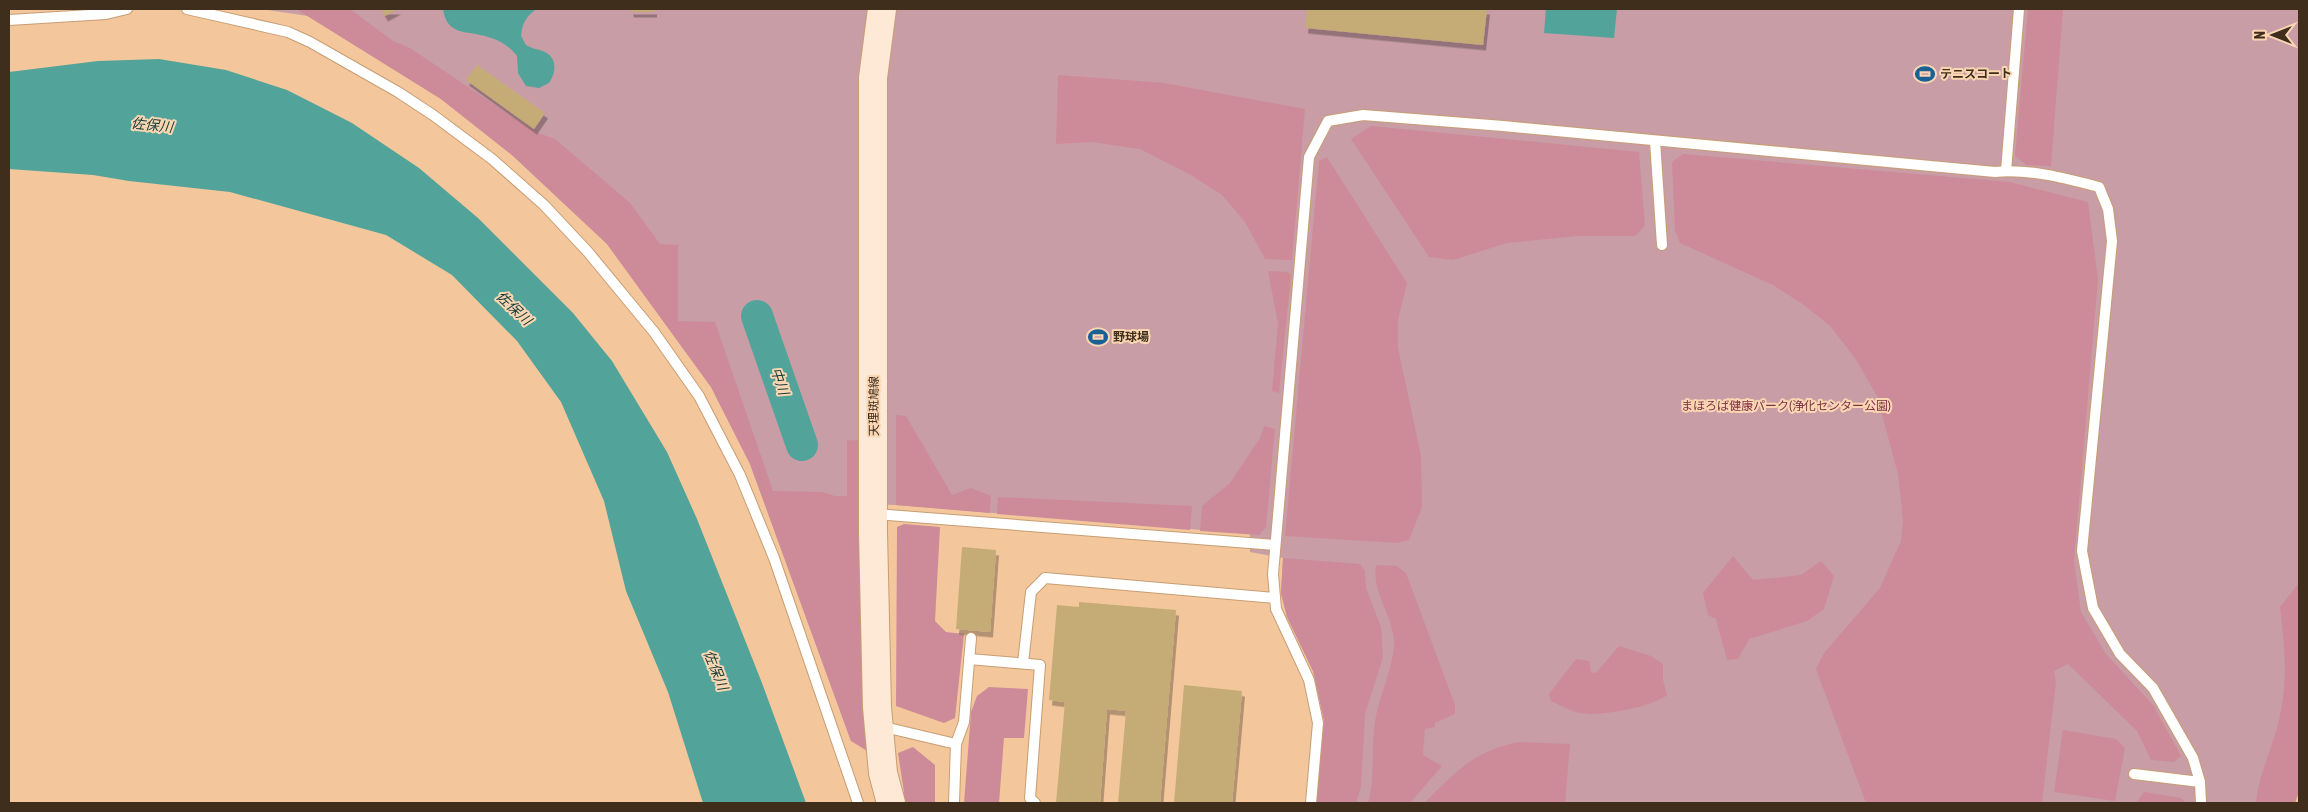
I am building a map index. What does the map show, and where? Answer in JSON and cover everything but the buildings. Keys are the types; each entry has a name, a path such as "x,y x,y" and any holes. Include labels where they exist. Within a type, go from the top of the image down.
{"main road":[{"name":"天理斑鳩線","path":"882,9 873,78 873,514 877,707 883,773 891,803"}],"lane":[{"path":"9,20 106,14 127,9"},
{"path":"187,9 288,32 310,42 398,92 433,115 492,159 544,205 588,252 654,332 699,396 740,475 774,558 858,803"},
{"path":"2006,171 2019,9"},
{"path":"1311,803 1318,723 1309,680 1276,609 1273,574 1275,545 1309,158 1328,121 1363,115 1995,172 2006,171 2064,178 2099,187 2108,209 2112,241 2082,551 2092,608 2120,654 2152,688 2193,758 2200,782 2201,803"},
{"path":"1655,141 1662,245"},
{"path":"873,514 1275,545"},
{"path":"1023,664 1031,592 1045,578 1275,598"},
{"path":"954,803 956,744 964,722 971,638"},
{"path":"969,659 1040,665 1030,798 1035,803"},
{"path":"879,726 956,744"},
{"path":"2134,774 2200,782"}],"green space":[{"name":"まほろば健康パーク(浄化センター公園)","path":"261,9 2299,9 2299,791 2295,803 1316,803 1324,720 1313,671 1287,617 1281,593 1283,558 1250,552 1250,534 896,505 865,504 851,741 750,464 711,387 607,244 512,155 441,99 308,16"}],"shaded area":[{"path":"296,9 350,9 393,41 410,48 535,132 555,139 630,203 660,244 678,245 678,321 715,322 773,491 822,492 835,496 847,496 847,440 865,441 872,754 851,741 750,464 711,387 607,244 512,155 441,99"},
{"path":"2028,9 2063,9 2051,166 2026,165 2015,156"},
{"path":"1058,75 1164,83 1305,109 1292,260 1265,259 1245,222 1222,195 1191,175 1140,149 1091,142 1056,144"},
{"path":"1371,126 1639,152 1645,226 1635,236 1578,236 1507,243 1453,260 1429,257 1351,139"},
{"path":"1683,154 2010,182 2088,202 2098,279 2074,561 2081,612 2106,654 2153,705 2181,756 2174,762 2151,760 2137,731 2068,664 2054,671 2056,682 2042,803 1866,803 1816,669 1824,653 1880,588 1901,541 1903,521 1898,474 1877,396 1855,358 1830,326 1804,305 1773,285 1680,243 1675,231 1672,162"},
{"path":"1327,157 1407,283 1398,320 1398,348 1421,456 1422,507 1409,540 1398,543 1285,536 1319,161"},
{"path":"1268,271 1287,272 1291,275 1279,393 1272,391 1278,324"},
{"path":"896,415 906,416 952,495 971,488 991,496 990,513 896,505"},
{"path":"1264,426 1275,429 1266,527 1259,535 1200,531 1202,506 1230,483 1260,438"},
{"path":"998,497 1192,506 1190,530 997,514"},
{"path":"904,524 940,527 935,621 946,632 964,634 955,718 944,723 896,706 897,527"},
{"path":"1733,556 1753,580 1801,575 1821,561 1834,576 1824,609 1807,621 1749,639 1738,659 1727,660 1716,619 1708,615 1703,593"},
{"path":"1283,558 1360,564 1365,571 1366,588 1381,627 1383,657 1365,714 1361,787 1356,803 1316,803 1324,720 1313,671 1287,617 1281,593"},
{"path":"1376,565 1397,566 1406,573 1455,705 1455,714 1435,723 1435,727 1425,729 1423,755 1442,766 1410,803 1368,803 1372,782 1374,727 1394,646 1391,625 1377,585"},
{"path":"2299,583 2299,791 2295,803 2256,803 2260,779 2279,722 2283,697 2285,659 2280,607"},
{"path":"1619,646 1651,656 1663,664 1663,680 1667,695 1638,707 1600,714 1576,712 1551,701 1549,694 1576,659 1589,661 1591,672 1596,673"},
{"path":"989,687 1028,689 1024,738 1004,738 999,803 964,803 971,712 977,696"},
{"path":"2063,730 2116,739 2125,748 2115,801 2054,792"},
{"path":"1519,742 1570,744 1565,803 1424,803 1466,764 1489,751"},
{"path":"913,747 935,765 935,803 899,803 896,793 904,792 898,753"},
{"path":"2144,792 2181,798 2186,803 2136,803"}],"water":[{"path":"443,9 537,9 526,20 521,36 526,45 545,52 552,58 554,71 549,83 539,88 526,86 518,73 517,56 511,49 492,38 454,28 445,18"},
{"path":"1546,9 1617,9 1614,38 1544,33"},
{"name":"佐保川","path":"159,59 226,70 287,90 352,123 419,168 478,218 573,313 612,361 667,452 697,519 762,683 806,803 703,803 668,692 626,591 604,501 561,402 517,341 452,275 386,235 230,192 129,181 93,175 9,169 9,72 98,61"}],"waterway":[{"name":"中川","path":"757,316 802,445"}],"place":[{"name":"テニスコート","path":"1925,74"},
{"name":"野球場","path":"1098,337"}]}
